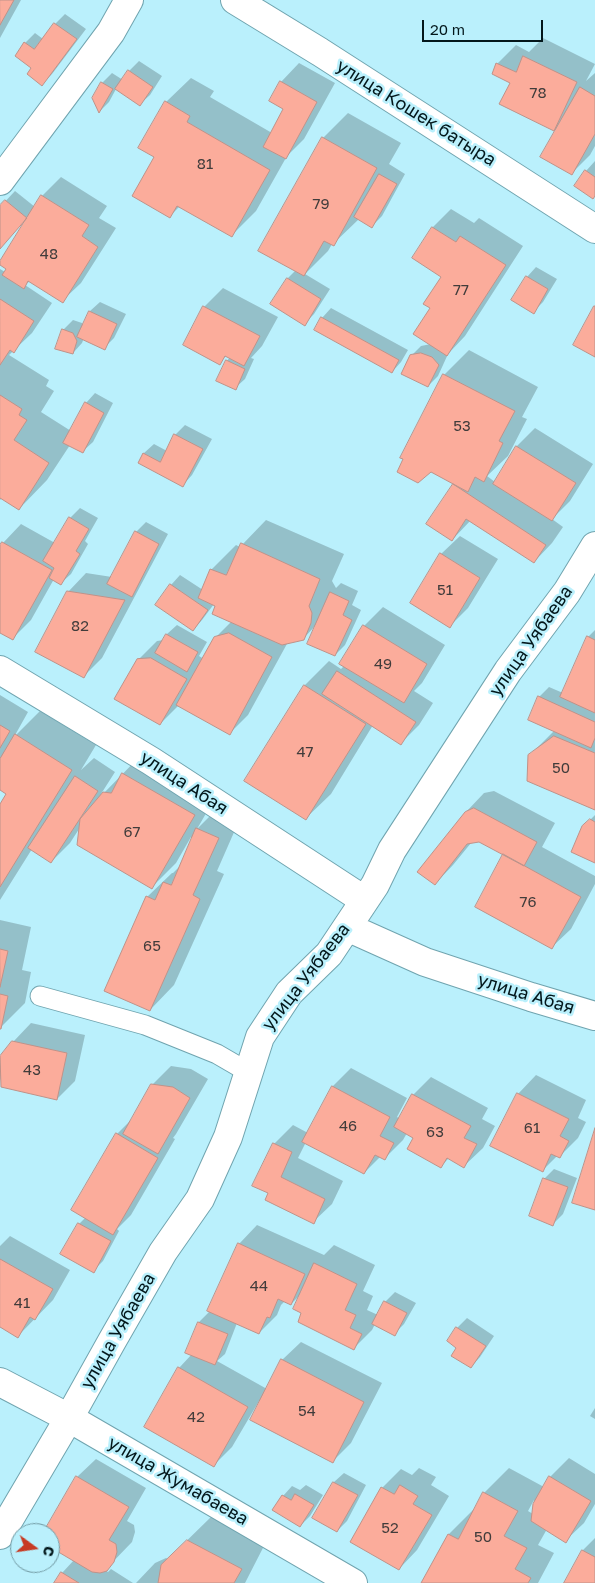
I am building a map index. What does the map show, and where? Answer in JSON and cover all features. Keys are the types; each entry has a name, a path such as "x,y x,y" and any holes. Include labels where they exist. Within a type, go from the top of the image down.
{"street":[{"path":"0,181 111,32 129,0"},
{"name":"улица Кошек батыра","path":"235,0 320,52 595,228"},
{"name":"улица Уябаева","path":"0,1535 163,1252 200,1199 228,1137 260,1037 289,993 329,954 374,884 392,850 503,679 567,592 595,546"},
{"name":"улица Абая","path":"0,670 151,761 364,900"},
{"name":"улица Абая","path":"346,927 425,962 595,1016"},
{"name":"улица Жумабаева","path":"0,1382 69,1418 353,1583"}],"lane":[{"path":"40,996 145,1025 217,1054 248,1072"}],"building":[{"path":"0,0 14,0 0,25"},
{"path":"54,23 77,39 42,86 27,74 31,68 15,56 24,42 34,49"},
{"path":"523,56 577,82 554,131 499,104 510,83 492,74 496,63 516,72"},
{"path":"128,70 153,87 140,106 115,89"},
{"path":"280,81 317,102 286,159 263,147 283,109 269,101"},
{"path":"101,82 113,89 99,113 92,98"},
{"path":"580,87 595,96 595,134 572,175 540,157"},
{"path":"165,101 190,116 187,122 270,170 232,237 177,206 170,218 132,196 154,157 138,148"},
{"path":"322,137 377,168 334,246 324,241 304,276 258,251"},
{"path":"585,170 595,177 595,196 593,199 574,186"},
{"path":"379,174 397,184 372,228 354,217"},
{"path":"41,195 89,225 82,236 98,247 63,303 28,281 24,289 2,275 6,269 0,265 0,261"},
{"path":"5,200 27,218 0,249 0,205"},
{"path":"432,227 456,242 460,236 506,265 447,356 413,334 430,308 423,304 441,277 412,258"},
{"path":"526,276 548,289 534,314 511,300"},
{"path":"287,278 321,299 305,326 270,304"},
{"path":"0,299 34,321 14,353 10,350 0,365"},
{"path":"203,306 260,336 244,366 225,356 220,365 183,345"},
{"path":"595,306 595,357 573,345"},
{"path":"89,311 117,324 105,350 77,337"},
{"path":"321,317 399,360 392,373 314,330"},
{"path":"62,329 73,333 77,341 73,354 55,349"},
{"path":"421,353 432,357 439,365 428,387 401,374 410,355"},
{"path":"226,360 245,369 236,390 216,381"},
{"path":"443,374 515,411 499,441 503,443 484,482 475,477 468,492 431,472 418,483 397,472 403,459 400,458"},
{"path":"0,395 22,409 19,415 27,420 14,440 49,463 19,510 0,498"},
{"path":"85,402 104,413 83,453 63,443"},
{"path":"174,434 203,449 183,487 138,463 143,453 160,462"},
{"path":"516,446 576,483 552,521 493,484"},
{"path":"453,484 546,545 534,563 466,519 452,541 426,524"},
{"path":"69,517 89,529 76,551 80,554 61,585 49,578 54,568 43,561"},
{"path":"135,531 159,544 132,597 107,584"},
{"path":"2,542 52,570 13,640 0,633 0,545"},
{"path":"241,543 320,579 309,606 312,613 311,623 304,640 282,645 212,614 215,606 198,598 210,569 226,575"},
{"path":"440,553 480,578 450,628 410,603"},
{"path":"170,584 208,610 193,631 155,605"},
{"path":"67,591 125,600 84,678 35,652"},
{"path":"330,592 349,601 343,615 352,620 335,656 307,644"},
{"path":"363,625 427,664 404,703 339,664"},
{"path":"229,633 272,657 230,735 176,705 214,637"},
{"path":"166,634 198,652 187,672 155,653"},
{"path":"587,636 595,640 595,713 560,697"},
{"path":"151,658 187,679 160,725 114,699 137,659"},
{"path":"337,671 416,722 401,745 322,694"},
{"path":"304,685 366,724 306,820 244,781"},
{"path":"538,696 595,722 595,738 591,748 528,720"},
{"path":"0,725 10,731 0,748"},
{"path":"15,734 72,770 0,887 0,804 6,794 0,790 0,759"},
{"path":"554,736 595,753 595,810 527,781 528,755"},
{"path":"122,773 195,815 152,889 77,845 80,819 103,792 111,793"},
{"path":"75,776 98,791 51,863 28,848"},
{"path":"474,808 537,842 524,866 479,842 467,844 435,885 417,872 465,812"},
{"path":"590,819 595,822 595,863 571,852 582,826"},
{"path":"196,828 219,838 193,895 200,899 150,1011 104,991 146,896 155,900 163,882 171,885"},
{"path":"503,854 581,897 552,949 475,907"},
{"path":"0,949 8,951 0,987"},
{"path":"0,994 8,996 1,1029 0,1029"},
{"path":"12,1041 67,1053 57,1100 1,1087 0,1056"},
{"path":"151,1084 173,1087 190,1098 158,1154 123,1134"},
{"path":"332,1086 390,1117 380,1136 394,1143 385,1160 375,1155 364,1174 302,1142"},
{"path":"517,1093 569,1119 560,1136 569,1141 560,1158 551,1154 543,1172 490,1146"},
{"path":"412,1094 471,1126 464,1138 477,1144 464,1168 447,1158 441,1168 407,1149 413,1138 394,1127"},
{"path":"595,1128 595,1210 572,1203"},
{"path":"116,1133 158,1158 113,1235 71,1210"},
{"path":"273,1143 292,1152 281,1177 325,1199 314,1224 265,1200 268,1193 252,1186"},
{"path":"543,1178 568,1187 553,1226 529,1216"},
{"path":"78,1223 111,1241 94,1273 60,1254"},
{"path":"238,1243 305,1274 291,1305 278,1299 270,1318 267,1317 259,1334 207,1311"},
{"path":"0,1259 53,1289 35,1320 30,1317 18,1338 0,1327"},
{"path":"314,1263 357,1284 345,1310 356,1315 350,1328 362,1334 354,1350 298,1322 301,1313 293,1309"},
{"path":"384,1301 407,1313 395,1336 372,1324"},
{"path":"198,1322 228,1334 215,1365 185,1353"},
{"path":"456,1327 486,1346 471,1368 451,1356 456,1348 447,1341"},
{"path":"281,1359 364,1402 333,1463 250,1420"},
{"path":"178,1367 248,1407 214,1467 144,1427"},
{"path":"76,1476 129,1507 109,1540 116,1544 117,1552 114,1562 107,1571 100,1573 92,1572 60,1553 60,1523 49,1523"},
{"path":"549,1476 591,1501 566,1543 531,1521 533,1504"},
{"path":"333,1482 358,1495 337,1532 312,1518"},
{"path":"400,1485 418,1496 413,1504 432,1515 399,1570 350,1542 381,1487 394,1494"},
{"path":"483,1492 518,1511 504,1536 527,1548 515,1569 531,1578 528,1583 421,1583 448,1534 458,1539"},
{"path":"295,1494 314,1505 300,1527 272,1510 282,1495 291,1500"},
{"path":"187,1540 242,1569 234,1583 158,1583 161,1565"},
{"path":"582,1550 595,1557 595,1583 564,1583"},
{"path":"61,1572 79,1583 54,1583"}]}
